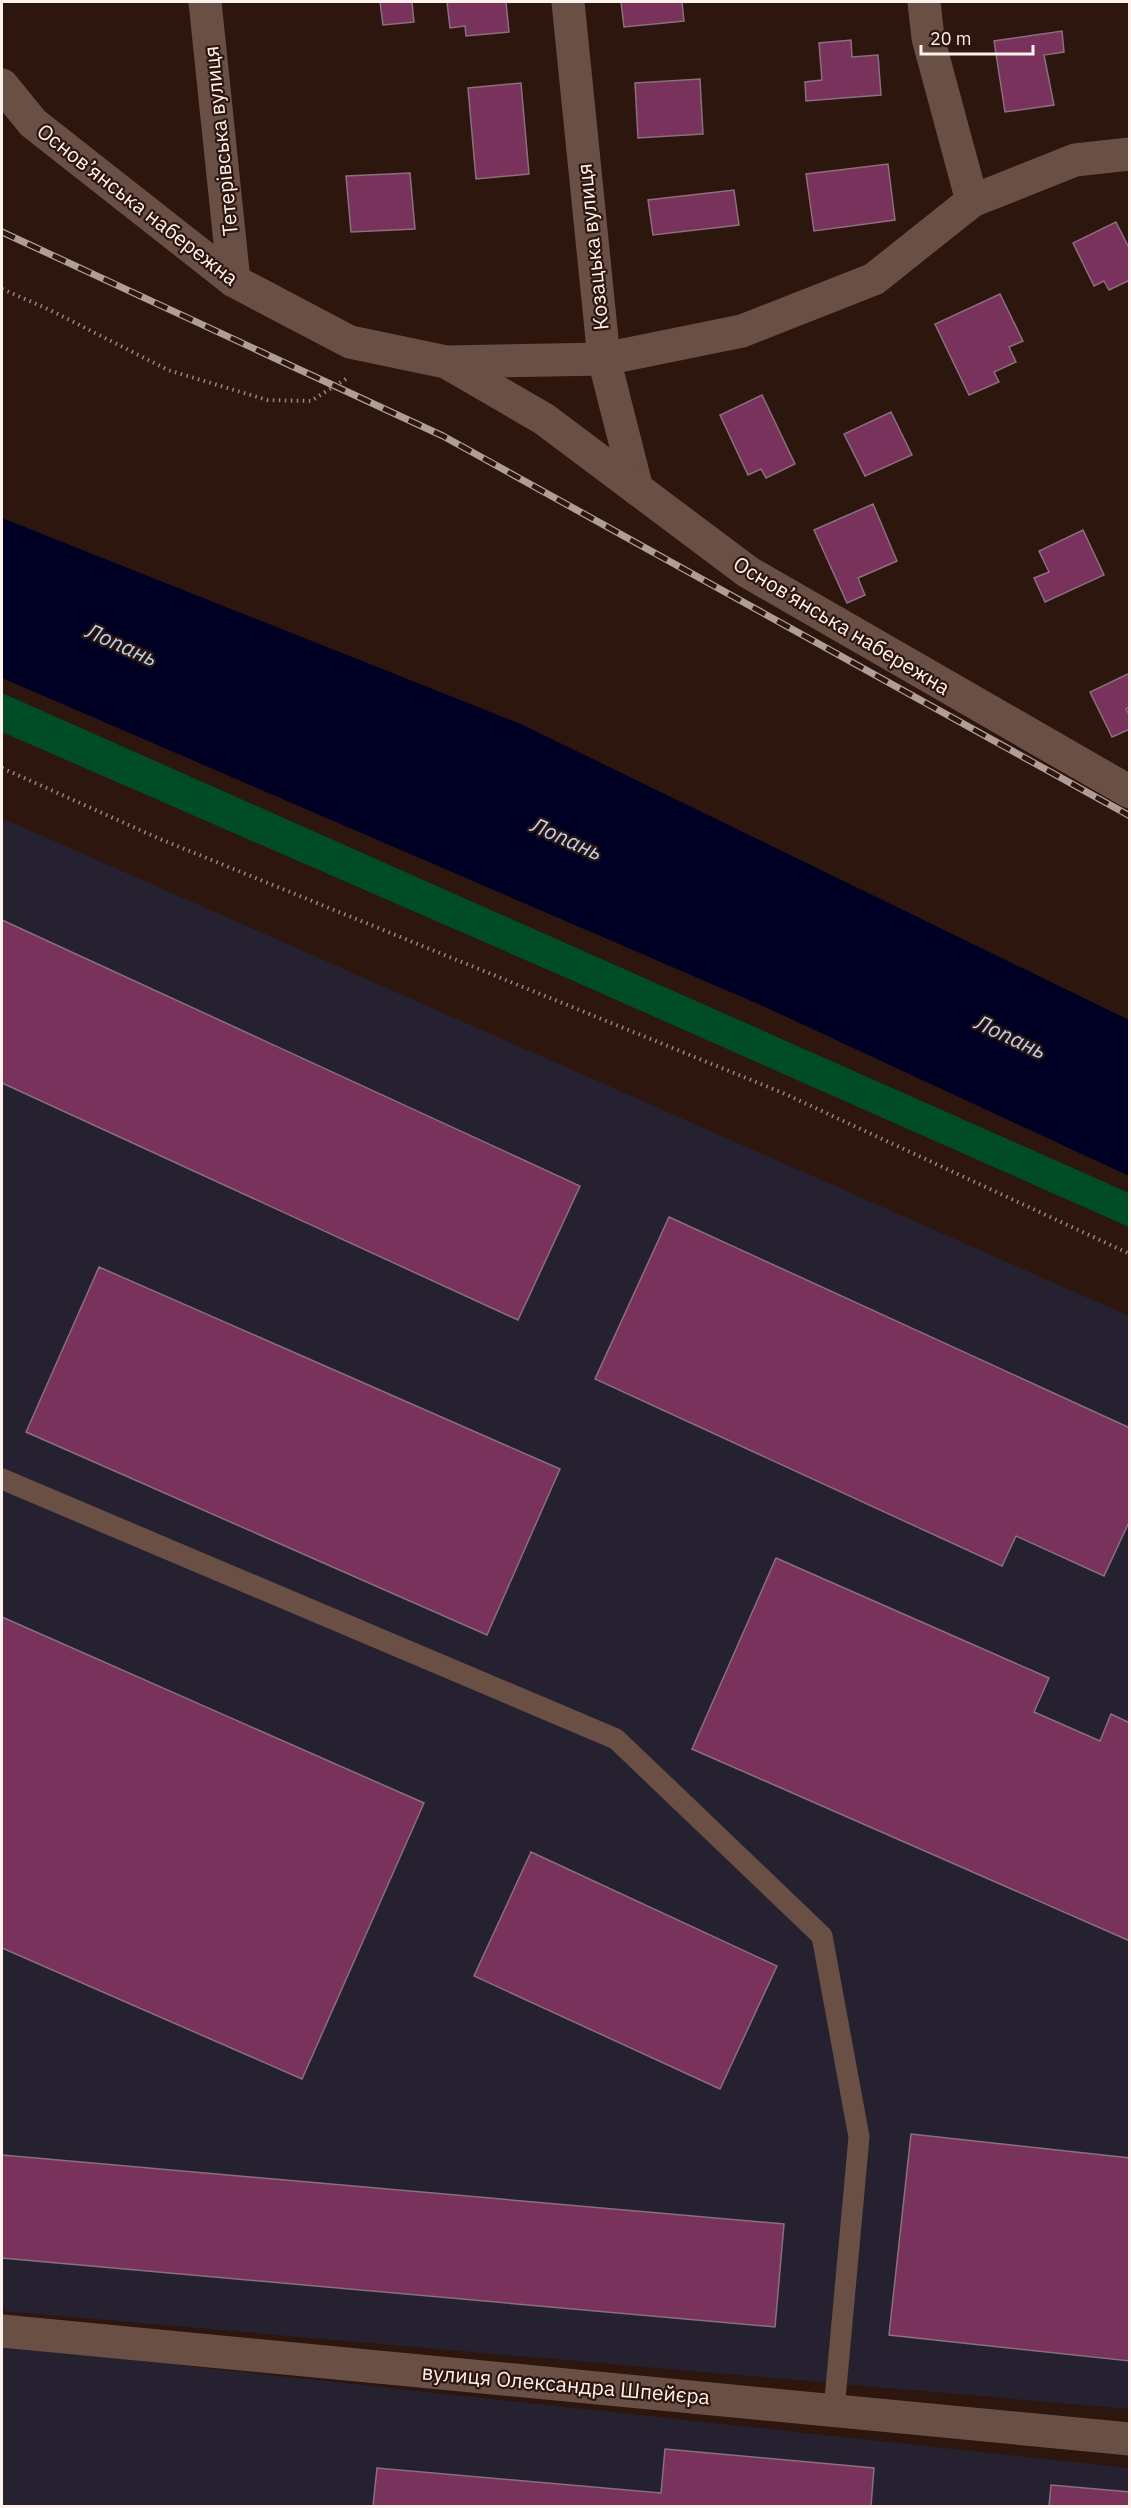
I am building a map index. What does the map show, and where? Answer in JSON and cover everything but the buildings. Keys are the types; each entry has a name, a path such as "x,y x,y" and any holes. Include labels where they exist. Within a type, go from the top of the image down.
{"street":[{"name":"Тетерівська вулиця","path":"205,2 234,281"},
{"name":"Козацька вулиця","path":"568,2 604,359 637,489"},
{"path":"924,2 928,38 972,201"},
{"name":"Основ’янська набережна","path":"2,85 33,123 234,281 350,342 446,362 544,419 748,572 1130,792"},
{"path":"446,362 604,359 742,331 874,279 972,201 1075,160 1130,154"},
{"name":"вулиця Олександра Шпейєра","path":"2,2331 1130,2439"}],"lane":[{"path":"2,1479 616,1739 822,1936 859,2137 834,2410"}],"path":[{"path":"2,289 50,310 168,370 267,400 311,401 348,377"},
{"path":"2,768 160,839 783,1093 1130,1254"}],"shaded area":[{"path":"2,818 1129,1316 1129,2409 2,2311"},
{"path":"2,2346 1129,2468 1129,2506 2,2506"}],"green space":[{"path":"2,693 1129,1193 1129,1227 569,979 2,732"}],"water":[{"name":"Лопань","path":"2,518 523,725 1129,1020 1129,1176 765,1007 2,678"}],"railway":[{"path":"2,232 443,436 1130,816"}]}
